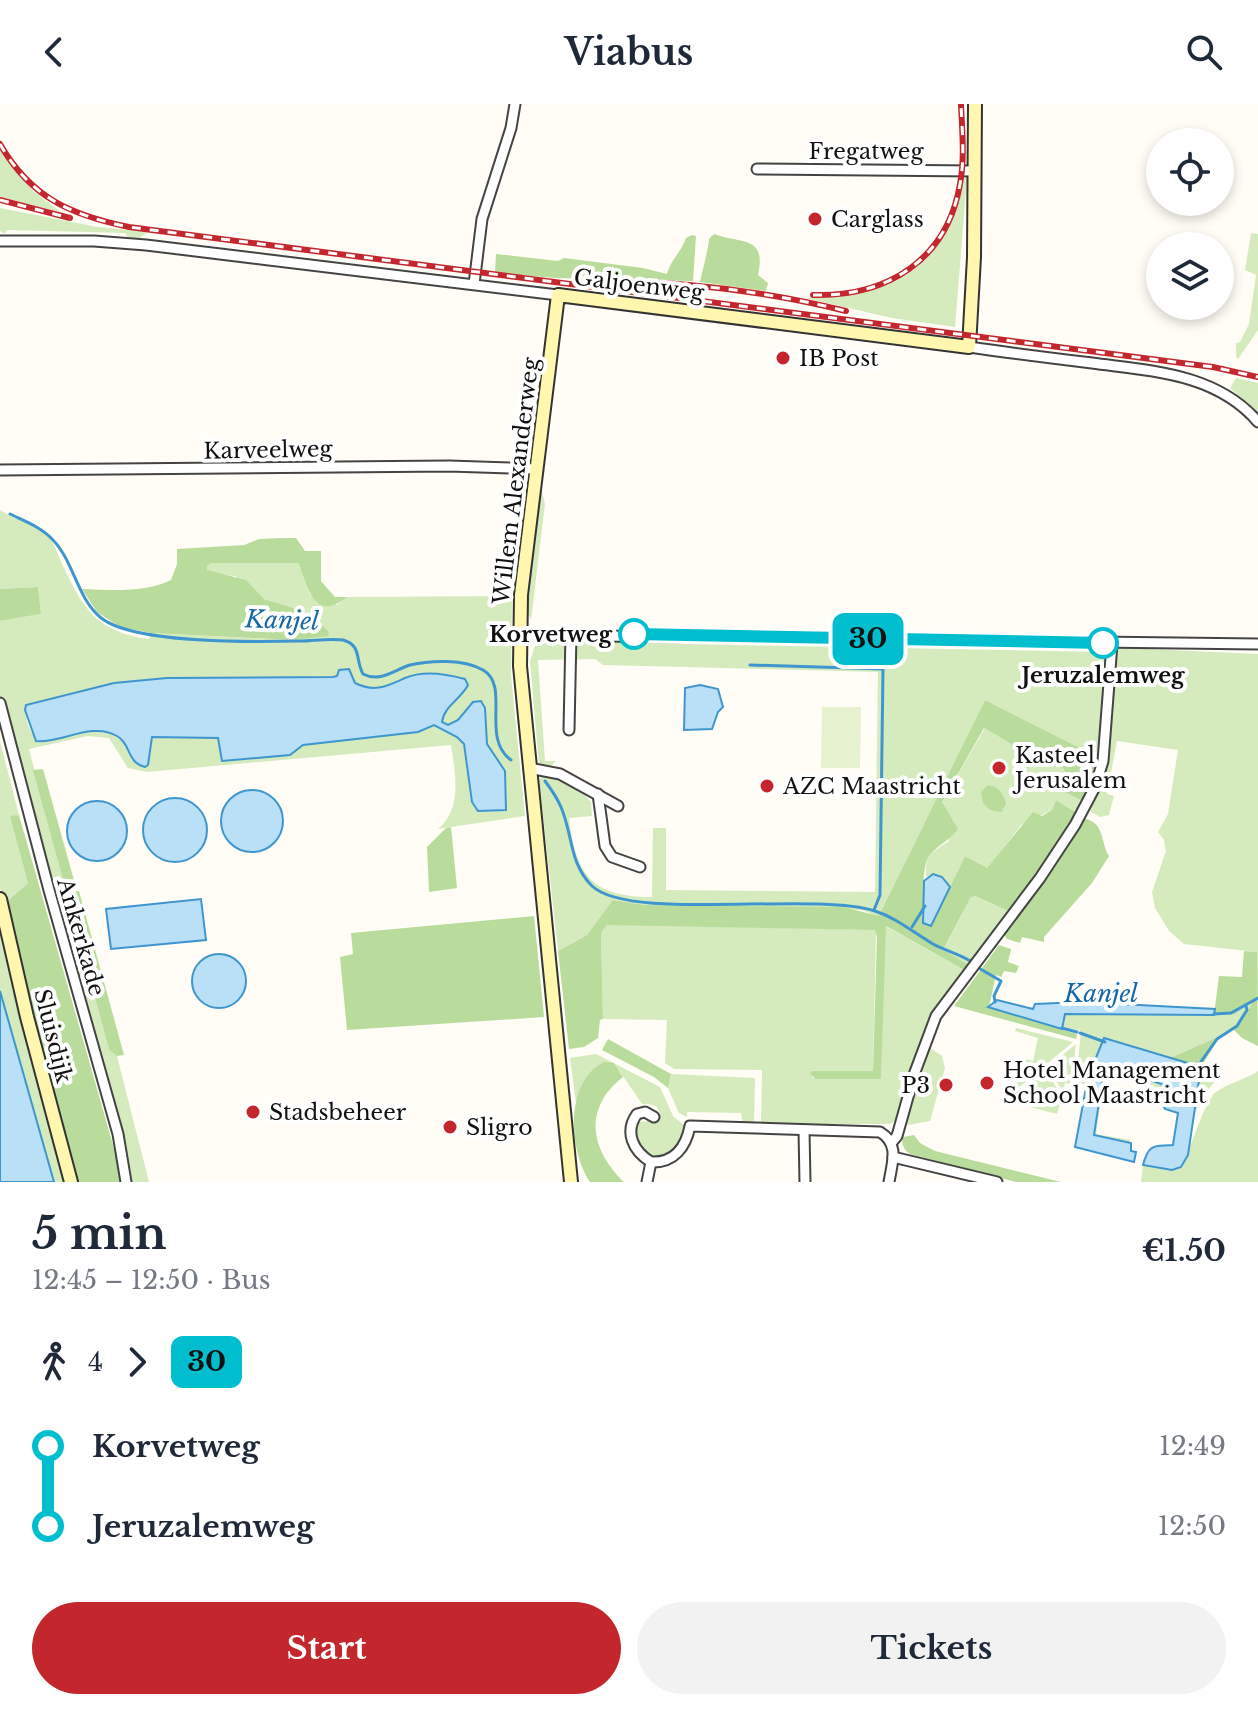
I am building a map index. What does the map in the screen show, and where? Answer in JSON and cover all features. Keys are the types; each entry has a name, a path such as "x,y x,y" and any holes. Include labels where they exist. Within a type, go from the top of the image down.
{"street":[{"path":"474,284 482,219 511,128 515,104"},
{"path":"969,347 974,257 975,104"},
{"name":"Fregatweg","path":"757,169 975,171"},
{"name":"Galjoenweg","path":"0,241 94,241 146,245 474,284 1184,377 1222,392 1248,410 1258,422"},
{"name":"Willem Alexanderweg","path":"558,295 521,595 519,635 521,688 571,1182"},
{"name":"Karveelweg","path":"0,470 449,466 537,469"},
{"path":"569,730 571,634"},
{"path":"519,635 1258,644"},
{"path":"892,1142 898,1134 915,1072 936,1016 1040,878 1075,825 1095,787 1103,761 1112,644"},
{"name":"Ankerkade","path":"0,703 118,1134 126,1182"},
{"path":"529,768 560,774 618,806"},
{"path":"598,794 605,846 612,857 640,867"},
{"name":"Sluisdijk","path":"0,899 27,1017 71,1182"},
{"path":"654,1117 645,1112 637,1114 630,1131 635,1147 651,1162 659,1162 678,1152 685,1145 690,1126 875,1130 885,1134 892,1142 889,1182"},
{"path":"804,1130 805,1182"},
{"path":"893,1157 961,1178 997,1182"},
{"path":"647,1182 651,1162"}],"green space":[{"path":"0,149 33,191 61,212 0,197"},
{"path":"964,178 967,178 955,327 892,318 805,298 866,291 910,272 942,236"},
{"path":"0,208 98,227 148,232 138,239 128,238 125,233 7,230 5,234 0,231"},
{"path":"1251,233 1258,234 1258,330 1238,359 1236,343 1240,342 1249,324 1256,275 1245,270"},
{"path":"714,234 755,247 760,262 758,275 768,283 766,291 700,282 709,239"},
{"path":"696,236 693,281 556,278 495,273 496,254 558,261 564,258 667,274 686,238"},
{"path":"1236,378 1258,383 1258,414 1230,388"},
{"path":"541,487 545,504 531,620 526,608"},
{"path":"0,510 48,536 86,607 104,624 131,636 149,639 151,633 293,640 320,623 306,617 301,610 264,599 235,576 214,574 207,570 206,566 211,563 298,563 310,594 337,605 347,597 512,596 511,675 525,816 438,829 446,821 454,801 451,745 147,772 128,768 109,738 88,736 29,749 64,883 46,874 0,700 0,621 41,614 38,587 0,589","holes":["349,670 355,683 376,688 410,676 435,673 451,705 442,722 449,725 458,720 484,726 487,744 506,775 466,752 454,735 434,725 418,732 303,745 290,755 222,760 219,738 152,736 148,765 125,747 120,737 110,734 80,733 40,742 30,731 26,716 26,706 114,683 167,678 333,677"]},
{"path":"296,538 305,551 321,551 321,581 335,597 347,597 336,604 320,604 309,591 298,563 211,563 207,570 246,580 264,599 301,610 306,617 320,623 329,636 293,640 151,633 120,627 97,612 82,589 139,589 171,580 177,564 177,549 244,545 259,539"},
{"path":"38,587 41,614 0,621 0,589"},
{"path":"604,640 1106,649 1098,757 985,700 879,917 862,910 645,905 614,900 587,935 558,951 539,779 545,775 551,775 581,791 591,802 592,816 569,818 576,854 591,879 615,893 652,897 653,828 666,828 666,890 875,892 878,672 603,665 595,659 538,660 545,761 556,761 550,767 539,765 530,661 535,646 540,643"},
{"path":"1125,646 1258,654 1258,997 1242,1023 1229,1032 1170,1058 1104,1038 1088,1077 1088,1085 1076,1083 1081,1031 1062,1026 1064,1014 1235,1014 1256,999 1257,952 1184,944 1169,931 1155,908 1152,892 1166,851 1164,840 1158,832 1168,814 1178,750 1117,741 1107,794 1114,796 1109,815 1100,817 1091,812 1089,806 1098,787 1114,649"},
{"path":"985,700 1098,757 1082,801 1061,790 1069,780 1063,768 1047,760 1015,754 1010,743 984,728 942,802 958,829 933,851 927,861 922,917 931,926 965,856 987,868 1033,812 1042,816 1052,810 1056,800 1076,812 1059,841 1008,911 971,897 943,950 969,965 964,970 886,926 881,1079 816,1079 810,1074 812,1071 873,1071 875,930 607,925 601,933 603,1019 600,1020 598,1038 584,1047 569,1049 558,951 587,935 613,900 645,905 843,907 879,916"},
{"path":"822,707 861,707 860,768 821,768"},
{"path":"985,728 1010,743 1022,756 1047,760 1063,768 1069,779 1061,790 1082,801 1077,812 1056,800 1052,810 1021,825 987,869 965,856 950,887 933,874 926,877 928,859 949,841 942,802"},
{"path":"0,741 19,815 11,817 28,883 4,904 0,888"},
{"path":"43,769 75,884 64,883 33,770"},
{"path":"988,785 1003,796 1006,803 1002,812 990,810 983,803 981,792"},
{"path":"19,815 121,1182 76,1182 4,904 28,883 10,816"},
{"path":"1083,818 1099,828 1109,856 1092,883 1044,937 1044,942 1022,937 1020,943 1007,939 1003,933"},
{"path":"451,827 457,888 429,892 427,847 446,828"},
{"path":"79,891 124,1055 117,1056 109,1050 67,893"},
{"path":"67,893 109,1050 117,1056 149,1182 131,1182 54,902 61,894"},
{"path":"972,895 1008,911 969,965 943,951"},
{"path":"534,916 544,1017 347,1030 340,957 353,954 351,933"},
{"path":"0,925 34,1068 67,1182 54,1182 0,991"},
{"path":"607,925 876,930 873,1071 812,1071 813,1078 881,1079 885,926 964,970 930,1024 895,1121 890,1124 761,1124 762,1070 674,1069 665,1063 667,1020 603,1019 601,933"},
{"path":"999,945 1011,949 1008,962 1019,966 1016,973 1004,971 1001,977 996,975 989,1007 1077,1034 1076,1039 954,1006"},
{"path":"1244,951 1257,952 1258,1046 1233,1029 1242,1022 1254,1000 1235,1014 1214,1015 1219,976 1242,977"},
{"path":"1016,1028 1073,1042 1012,1093 1021,1058 1033,1061 1038,1038 1015,1031"},
{"path":"1220,1036 1201,1067 1170,1058"},
{"path":"608,1039 671,1074 668,1088 654,1077 602,1050"},
{"path":"1076,1044 1071,1084 1065,1083 1063,1092 1048,1067"},
{"path":"930,1048 942,1056 945,1068 930,1121 908,1125 907,1120"},
{"path":"596,1054 614,1063 584,1082 576,1103 570,1058"},
{"path":"604,1062 614,1063 623,1077 610,1089 597,1115 598,1142 604,1156 624,1182 590,1182 578,1153 575,1135 576,1100 591,1072"},
{"path":"614,1063 660,1087 673,1116 685,1126 678,1142 666,1154 654,1158 640,1148 634,1129 638,1122 658,1120 660,1114 657,1107 642,1104"},
{"path":"1113,1067 1164,1085 1165,1098 1153,1096 1157,1090 1153,1085 1105,1073 1096,1134 1130,1140 1130,1143 1094,1135 1104,1069"},
{"path":"1201,1067 1214,1082 1199,1104 1192,1122"},
{"path":"1046,1070 1062,1097 1057,1114 1010,1102 1011,1099"},
{"path":"1258,1071 1258,1182 1141,1182 1143,1165 1177,1169 1188,1152 1213,1095"},
{"path":"671,1074 755,1078 754,1124 743,1124 741,1113 687,1112 687,1117 679,1113 668,1088"},
{"path":"914,1135 920,1143 935,1151 1061,1182 1016,1182 910,1154 904,1147 903,1137"}],"water":[{"path":"349,669 355,683 369,688 387,686 427,673 465,679 468,685 446,711 442,722 448,725 458,720 473,702 481,701 485,708 487,744 505,771 506,810 478,811 472,802 464,744 434,725 418,732 303,745 290,755 222,761 218,738 152,737 148,765 145,767 135,762 121,739 107,732 87,732 36,741 25,710 26,705 114,683 167,678 333,677 339,670"},
{"path":"700,685 718,689 723,707 712,729 684,730 685,688"},
{"path":"252,790 264,792 274,799 281,809 281,833 274,843 264,850 252,852 240,850 230,843 223,833 221,821 223,809 230,799 240,792"},
{"path":"169,798 181,798 198,807 205,818 205,842 198,853 181,862 169,862 157,857 148,848 143,836 143,824 148,812 157,803"},
{"path":"97,801 119,809 127,831 119,853 97,861 75,853 67,831 75,809"},
{"path":"933,874 942,877 950,887 931,926 923,923 924,881"},
{"path":"201,899 206,940 111,949 106,909"},
{"path":"219,954 238,962 246,981 238,1000 219,1008 200,1000 192,981 200,962"},
{"path":"0,991 54,1182 0,1182"},
{"path":"997,1000 1033,1009 1035,1004 1081,1002 1215,1009 1214,1015 1065,1014 1062,1029 988,1007"},
{"path":"1104,1038 1201,1067 1188,1155 1181,1167 1172,1170 1143,1165 1150,1149 1173,1145 1178,1113 1165,1109 1163,1105 1164,1085 1113,1067 1104,1069 1094,1135 1131,1143 1131,1151 1136,1152 1134,1162 1075,1147 1088,1077"}],"waterway":[{"name":"Kanjel","path":"10,514 52,539 92,609 116,626 196,640 343,640 353,645 363,674 375,677 410,665 437,661 475,666 491,678 495,688 497,739 511,760"},
{"name":"Kanjel","path":"750,665 883,669 880,895 874,910"},
{"name":"Kanjel","path":"545,781 565,817 579,868 592,886 612,897 682,904 810,904 875,911 972,962"},
{"path":"912,927 925,906"},
{"name":"Kanjel","path":"977,967 1001,981 994,996 995,1002"},
{"name":"Kanjel","path":"1214,1014 1231,1013 1258,998"},
{"path":"1198,1066 1217,1039 1237,1026 1247,1010 1246,1006"},
{"path":"1062,1028 1077,1032"},
{"path":"1080,1033 1105,1042"}],"railway":[{"path":"813,295 840,294 888,281 909,269 942,234 953,211 962,174 961,104"},
{"path":"0,144 25,178 54,201 89,217 129,227 1213,367 1258,377"},
{"path":"0,200 70,218"},
{"path":"621,281 734,290 846,311"}],"bus line":[{"name":"30","path":"634,634 1103,643"}],"place":[{"name":"Carglass","path":"815,219"},
{"name":"IB Post","path":"783,358"},
{"name":"Korvetweg","path":"634,634"},
{"name":"Jeruzalemweg","path":"1103,643"},
{"name":"Kasteel Jerusalem","path":"999,768"},
{"name":"AZC Maastricht","path":"767,786"},
{"name":"Hotel Management School Maastricht","path":"987,1083"},
{"name":"P3","path":"946,1085"},
{"name":"Stadsbeheer","path":"253,1112"},
{"name":"Sligro","path":"450,1127"}]}
